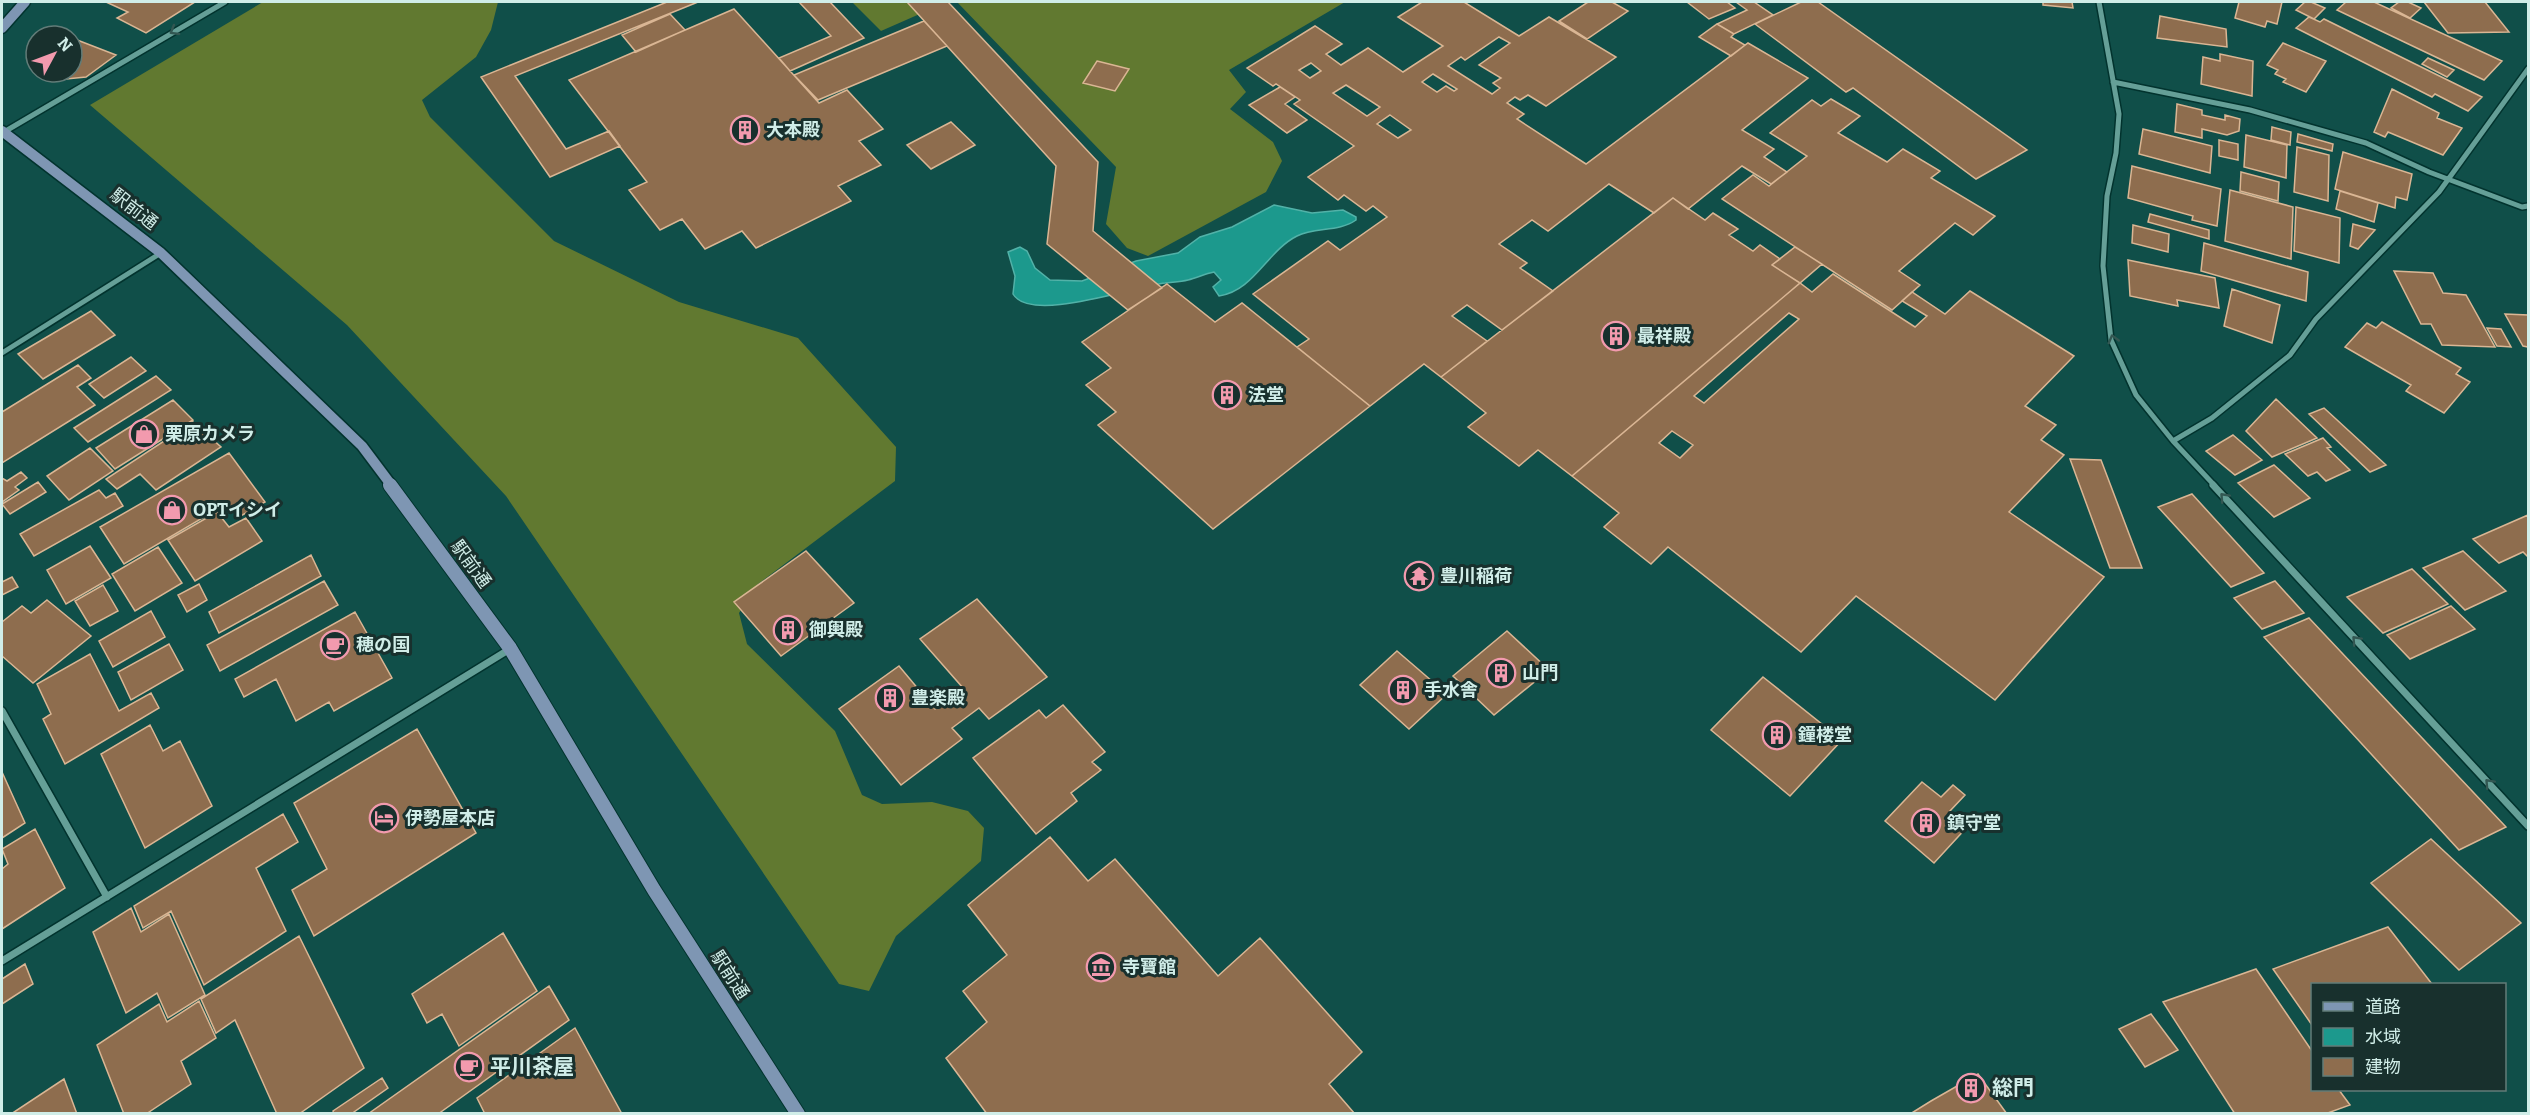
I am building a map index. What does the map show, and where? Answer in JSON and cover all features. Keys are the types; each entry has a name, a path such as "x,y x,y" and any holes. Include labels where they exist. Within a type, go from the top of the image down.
{"street":[{"path":"2,28 25,2"},
{"path":"3,131 225,2"},
{"path":"2099,2 2119,114 2116,153 2107,196 2103,266 2111,340 2136,395 2173,441 2529,826"},
{"path":"2173,441 2212,418 2290,355 2316,319 2439,192 2529,69"},
{"path":"2113,82 2250,110 2366,143 2448,179 2522,207 2529,207"},
{"name":"駅前通","path":"3,131 161,253 362,446 510,648 654,890 798,1113"},
{"path":"2,353 161,253"},
{"path":"2,961 510,648"},
{"path":"2,711 107,897"}],"shaded area":[{"path":"263,2 498,2 491,30 476,57 422,100 430,117 554,241 679,302 798,338 896,447 895,481 758,584 739,613 747,644 835,731 862,795 882,804 932,802 968,811 984,828 981,861 896,936 869,991 839,984 506,496 347,325 90,105"},
{"path":"852,2 947,2 881,31"},
{"path":"957,2 1345,2 1229,70 1246,92 1230,109 1273,142 1282,161 1266,192 1148,256 1127,248 1106,224 1116,167"}],"water":[{"path":"1274,205 1312,213 1343,210 1356,217 1356,220 1342,226 1311,231 1297,236 1277,251 1242,287 1219,296 1213,287 1221,280 1214,272 1185,281 1061,304 1040,305 1023,302 1013,294 1015,276 1008,252 1020,247 1027,251 1035,268 1050,280 1082,281 1136,261 1178,253 1200,237 1232,227"}],"building":[{"path":"106,2 195,2 146,33 117,18 128,12"},
{"path":"667,2 698,2 515,76 566,149 609,131 620,146 550,177 481,77"},
{"path":"799,2 830,2 864,38 790,71 779,58 831,36"},
{"path":"907,2 948,2 1098,162 1093,231 1162,288 1128,310 1047,244 1056,166"},
{"path":"1422,2 1464,2 1519,36 1549,17 1616,57 1546,106 1528,95 1520,100 1515,97 1507,103 1524,114 1517,119 1586,164 1748,43 1808,78 1742,130 1774,149 1764,157 1787,172 1771,184 1742,166 1688,209 1673,198 1654,213 1609,184 1548,231 1532,220 1499,244 1527,263 1520,268 1553,291 1502,330 1467,305 1452,316 1487,341 1441,377 1424,364 1370,406 1297,347 1309,339 1253,294 1328,241 1340,250 1387,217 1373,206 1366,211 1344,195 1338,200 1308,177 1354,146 1294,104 1300,100 1276,84 1273,86 1247,68 1315,26 1342,44 1326,54 1341,65 1368,48 1403,72 1443,46 1398,17","holes":["1499,37 1510,43 1479,65 1501,78 1493,83 1500,88 1492,94 1448,66 1461,57 1465,60","1311,63 1321,71 1310,78 1299,70","1433,74 1457,89 1454,91 1446,86 1437,92 1422,82","1346,85 1380,107 1367,116 1333,93","1390,115 1411,130 1398,138 1377,124"]},
{"path":"1588,2 1612,2 1628,11 1587,39 1559,21"},
{"path":"1687,2 1727,2 1735,8 1709,19"},
{"path":"1736,2 1754,2 1773,15 1734,34 1717,24 1747,10"},
{"path":"1801,2 1818,2 2027,150 1976,179 1853,88 1846,92 1755,24"},
{"path":"2043,2 2072,2 2073,8 2043,5"},
{"path":"2239,2 2282,2 2277,24 2267,21 2265,27 2235,18"},
{"path":"2305,2 2325,8 2314,19 2296,10"},
{"path":"2346,2 2374,2 2502,61 2484,80 2337,10"},
{"path":"2399,2 2408,2 2421,8 2410,18 2391,8"},
{"path":"2424,2 2485,2 2509,32 2448,33"},
{"name":"大本殿","path":"734,9 819,103 847,90 883,129 859,141 881,165 838,186 851,201 756,248 742,231 705,249 682,219 660,230 629,190 647,182 569,80"},
{"path":"670,14 685,30 636,52 622,35"},
{"path":"2160,16 2226,29 2227,47 2157,38"},
{"path":"2309,17 2320,22 2324,19 2482,97 2468,111 2435,94 2432,97 2296,28"},
{"path":"924,21 947,46 818,100 794,75"},
{"path":"1717,24 1734,34 1731,37 1745,45 1731,56 1699,37"},
{"path":"84,43 116,55 84,77"},
{"path":"2283,43 2326,61 2306,92 2283,82 2286,79 2275,74 2278,70 2267,65"},
{"path":"2220,54 2253,61 2252,96 2201,84 2203,57 2220,61"},
{"path":"2428,58 2454,70 2447,77 2422,64"},
{"path":"1097,61 1129,69 1115,91 1083,83"},
{"path":"1280,87 1295,97 1285,104 1307,120 1287,133 1249,105"},
{"path":"2392,89 2439,113 2437,118 2462,128 2443,155 2388,132 2385,137 2374,132"},
{"path":"1831,99 1860,116 1838,133 1887,162 1903,149 1940,171 1931,178 1995,216 1973,235 1955,223 1899,271 1920,285 1892,310 1722,199 1753,175 1769,186 1807,156 1770,133 1812,100 1821,106"},
{"path":"2177,104 2202,110 2202,115 2225,120 2225,115 2240,119 2239,131 2227,135 2202,129 2202,138 2175,132"},
{"path":"951,122 975,145 931,169 907,145"},
{"path":"2272,127 2291,132 2290,145 2271,140"},
{"path":"2143,129 2212,146 2210,173 2139,154"},
{"path":"2298,134 2333,144 2332,151 2297,142"},
{"path":"2246,135 2287,145 2286,178 2244,167"},
{"path":"2219,140 2238,144 2238,160 2219,156"},
{"path":"2297,147 2329,155 2328,201 2294,192"},
{"path":"2343,152 2412,174 2407,200 2396,197 2395,208 2335,189"},
{"path":"2132,166 2221,189 2217,226 2192,220 2193,216 2128,198"},
{"path":"2241,172 2279,182 2278,201 2240,191"},
{"path":"2230,190 2293,207 2291,259 2225,241"},
{"path":"2340,191 2378,203 2374,222 2336,209"},
{"name":"最祥殿","path":"1673,198 1705,220 1713,213 1738,229 1729,235 1753,251 1760,245 1780,259 1772,265 1800,283 1572,476 1538,450 1519,466 1468,427 1486,413 1441,377"},
{"path":"2296,207 2340,218 2339,263 2294,251"},
{"path":"2150,214 2209,230 2209,239 2148,222"},
{"path":"2353,224 2375,230 2358,249 2350,246"},
{"path":"2133,225 2169,234 2168,252 2132,243"},
{"path":"2204,243 2308,272 2306,301 2201,271"},
{"path":"1795,247 1822,264 1800,283 1772,265"},
{"path":"2128,260 2215,278 2219,308 2177,300 2178,306 2130,296"},
{"path":"2394,271 2433,273 2443,293 2466,295 2495,347 2442,345 2431,324 2421,324"},
{"path":"1833,274 1915,327 1927,316 1902,301 1912,292 1945,314 1970,291 2074,356 2025,406 2056,425 2041,440 2064,455 2009,512 2104,577 1995,700 1856,596 1801,652 1668,547 1651,564 1604,527 1619,513 1572,476 1800,283 1812,292","holes":["1789,313 1799,319 1704,403 1694,396","1672,431 1693,445 1680,458 1659,443"]},
{"name":"法堂","path":"1167,284 1215,322 1242,303 1370,406 1213,529 1098,425 1116,412 1086,385 1111,368 1082,342"},
{"path":"2232,289 2280,305 2272,343 2224,326"},
{"path":"91,311 115,335 43,379 18,354"},
{"path":"2505,314 2528,315 2528,347 2523,346"},
{"path":"2382,322 2461,368 2456,374 2470,382 2444,413 2406,391 2411,385 2345,347 2367,323 2376,328"},
{"path":"2487,328 2501,329 2511,347 2497,346"},
{"path":"131,357 146,371 104,398 89,384"},
{"path":"78,365 91,378 77,387 95,405 2,463 2,412"},
{"path":"156,376 171,390 88,442 74,428"},
{"path":"2276,399 2317,438 2272,457 2246,431"},
{"name":"栗原カメラ","path":"173,400 193,420 115,469 96,448"},
{"path":"2324,408 2386,465 2370,472 2309,414"},
{"path":"193,422 221,447 156,490 140,474 117,489 106,479"},
{"path":"2233,435 2262,460 2235,475 2206,451"},
{"path":"2323,438 2331,447 2327,448 2350,470 2326,481 2317,472 2308,476 2285,454"},
{"path":"90,448 113,471 69,500 47,476"},
{"name":"OPTイシイ","path":"229,453 265,502 239,517 228,503 124,564 100,527"},
{"path":"2070,459 2101,460 2142,568 2110,568"},
{"path":"2274,465 2310,498 2274,517 2238,483"},
{"path":"21,472 27,478 15,487 19,490 2,502 2,478 7,481"},
{"path":"38,482 46,492 10,514 2,504"},
{"path":"99,490 106,498 115,493 123,506 34,556 20,534"},
{"path":"2192,494 2264,573 2231,587 2158,507"},
{"path":"217,512 229,527 246,518 262,541 195,581 168,540"},
{"path":"2528,515 2528,557 2523,552 2499,563 2473,539"},
{"path":"90,546 111,578 66,604 47,570"},
{"path":"158,547 182,583 135,611 112,574"},
{"name":"御輿殿","path":"806,551 854,603 781,656 734,602"},
{"path":"2463,551 2506,591 2465,610 2423,568"},
{"path":"311,555 321,576 219,633 209,612"},
{"path":"2412,569 2448,604 2383,633 2347,597"},
{"path":"12,577 18,587 2,595 2,582"},
{"path":"324,581 338,605 220,671 207,645"},
{"path":"2275,581 2304,613 2262,629 2234,598"},
{"path":"199,584 207,600 187,612 178,595"},
{"path":"103,585 118,611 90,626 75,601"},
{"name":"豊楽殿","path":"977,599 1047,677 989,719 979,708 952,728 962,739 901,785 839,709 899,666 935,709 963,688 920,639"},
{"path":"47,600 91,636 33,683 2,656 2,622 22,606 31,613"},
{"path":"2451,606 2475,629 2410,659 2387,635"},
{"path":"151,611 165,637 113,667 99,641"},
{"name":"穂の国","path":"355,612 392,678 334,711 329,702 296,721 276,679 244,697 235,679"},
{"path":"2309,618 2506,827 2459,850 2264,637"},
{"name":"山門","path":"1507,631 1549,670 1494,715 1453,676"},
{"path":"169,644 183,670 131,700 118,672"},
{"name":"手水舎","path":"1397,651 1447,694 1409,729 1360,685"},
{"path":"90,654 119,711 151,693 159,708 65,764 43,719 51,714 37,684"},
{"name":"鐘楼堂","path":"1763,677 1842,740 1790,796 1711,730"},
{"path":"1063,705 1105,752 1092,762 1101,770 1071,793 1077,801 1036,834 973,758 1039,710 1046,718"},
{"path":"150,725 163,751 180,741 212,806 145,848 101,754"},
{"name":"伊勢屋本店","path":"417,729 476,833 314,936 292,890 327,869 294,803"},
{"path":"2,772 25,823 2,838"},
{"name":"鎮守堂","path":"1922,782 1941,797 1953,785 1965,795 1950,811 1968,826 1934,863 1885,821"},
{"path":"283,814 298,842 256,868 286,931 204,985 171,911 143,928 134,906"},
{"path":"35,829 65,888 2,929 2,869 8,864 2,849"},
{"name":"寺寶館","path":"1050,837 1088,881 1115,859 1218,976 1260,938 1362,1052 1329,1084 1355,1114 987,1114 946,1058 987,1022 963,991 1007,955 968,905"},
{"path":"2431,839 2521,923 2459,970 2371,883"},
{"path":"131,908 141,932 169,914 205,995 168,1018 157,993 126,1013 93,932"},
{"path":"2388,927 2431,983 2311,983 2311,1024 2273,969"},
{"path":"503,933 537,991 459,1046 442,1014 427,1023 412,994"},
{"path":"299,936 364,1068 299,1114 277,1114 235,1020 216,1033 201,999"},
{"path":"25,964 33,984 2,1004 2,979"},
{"path":"2256,969 2311,1050 2311,1091 2340,1091 2350,1105 2325,1114 2235,1114 2163,1002"},
{"name":"平川茶屋","path":"549,986 569,1020 438,1114 368,1114"},
{"path":"199,1001 216,1038 181,1061 191,1084 146,1114 124,1114 97,1045 159,1004 167,1022"},
{"path":"2151,1014 2178,1050 2145,1067 2119,1029"},
{"path":"575,1028 622,1114 485,1114 477,1098"},
{"name":"総門","path":"1978,1074 2007,1114 1910,1114 1931,1101"},
{"path":"382,1078 388,1088 351,1114 334,1114 333,1111"},
{"path":"64,1079 77,1114 11,1114"}],"place":[{"name":"大本殿","path":"745,130"},
{"name":"最祥殿","path":"1616,336"},
{"name":"法堂","path":"1227,395"},
{"name":"栗原カメラ","path":"144,434"},
{"name":"OPTイシイ","path":"172,510"},
{"name":"豊川稲荷","path":"1419,576"},
{"name":"御輿殿","path":"788,630"},
{"name":"穂の国","path":"335,645"},
{"name":"山門","path":"1501,673"},
{"name":"手水舎","path":"1403,690"},
{"name":"豊楽殿","path":"890,698"},
{"name":"鐘楼堂","path":"1777,735"},
{"name":"伊勢屋本店","path":"384,818"},
{"name":"鎮守堂","path":"1926,823"},
{"name":"寺寶館","path":"1101,967"},
{"name":"平川茶屋","path":"469,1067"},
{"name":"総門","path":"1971,1088"}]}
